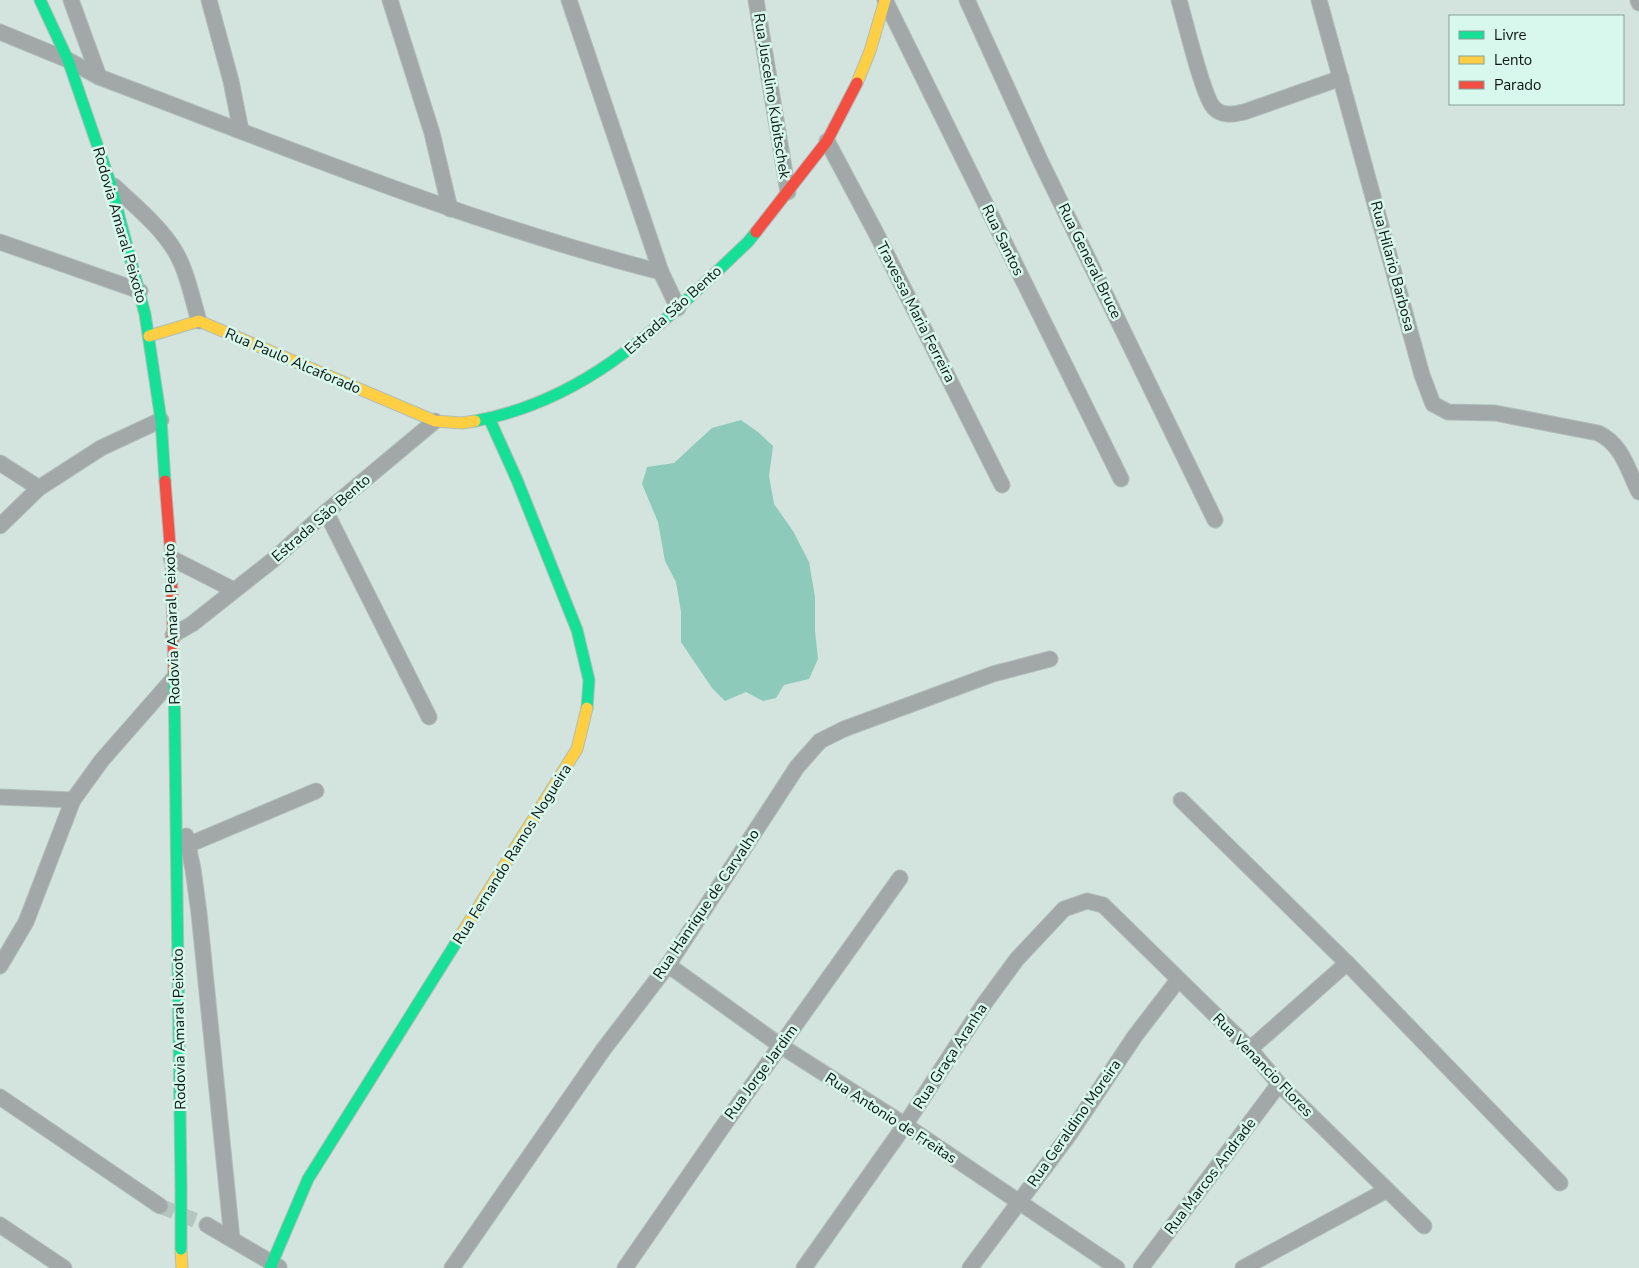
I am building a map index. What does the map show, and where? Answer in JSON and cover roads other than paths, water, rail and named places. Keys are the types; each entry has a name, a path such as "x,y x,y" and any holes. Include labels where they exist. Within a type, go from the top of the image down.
{"main road":[{"name":"Rodovia Amaral Peixoto","path":"40,0 68,60 110,182 140,291 149,336 161,420 171,558 173,635 182,1268"},
{"name":"Estrada São Bento","path":"436,421 462,423 489,418 515,411 564,392 632,349 678,308 748,242 826,141 852,96 870,52 885,0"},
{"path":"149,336 199,321"},
{"name":"Rua Paulo Alcaforado","path":"199,321 436,421"},
{"name":"Rua Fernando Ramos Nogueira","path":"274,1266 308,1180 577,750 587,712 589,680 577,630 517,480 489,418"}],"street":[{"path":"71,0 99,77"},
{"path":"209,0 232,81 241,131"},
{"path":"390,0 432,133 450,209"},
{"path":"569,0 661,272 678,308"},
{"name":"Rua Juscelino Kubitschek","path":"756,0 788,192"},
{"name":"Rua Santos","path":"885,0 1120,479"},
{"name":"Rua General Bruce","path":"967,0 1040,160 1215,520"},
{"path":"1179,0 1206,91 1214,108 1224,114 1232,115 1244,112 1341,78"},
{"name":"Rua Hilario Barbosa","path":"1319,0 1422,375 1434,404 1448,412 1495,414 1563,425 1598,433 1611,439 1619,448 1639,492"},
{"path":"0,32 68,60 99,77 450,209 525,235 661,272"},
{"name":"Travessa Maria Ferreira","path":"826,141 876,232 1002,485"},
{"path":"110,182 150,221 175,250 199,321"},
{"path":"0,242 140,291"},
{"path":"0,526 39,488 101,448 161,420"},
{"name":"Estrada São Bento","path":"173,635 192,624 273,560 326,512 436,421"},
{"path":"0,462 39,488"},
{"path":"326,512 429,717"},
{"path":"171,558 234,590"},
{"name":"Rua Hanrique de Carvalho","path":"452,1268 603,1050 668,965 798,767 820,741 844,729 964,684 1050,659"},
{"path":"0,966 26,922 73,800 102,760 174,678"},
{"path":"175,784 200,913 232,1239"},
{"path":"188,846 316,791"},
{"path":"0,797 73,800"},
{"path":"1180,800 1346,963 1560,1183"},
{"name":"Rua Jorge Jardim","path":"625,1268 900,878"},
{"name":"Rua Graça Aranha","path":"804,1268 904,1125 984,1004 1017,959 1064,909 1087,901 1102,905"},
{"name":"Rua Venancio Flores","path":"1102,905 1250,1049 1279,1084 1424,1226"},
{"path":"1250,1049 1346,963"},
{"name":"Rua Antonio de Freitas","path":"668,965 781,1046 904,1125 1117,1268"},
{"name":"Rua Geraldino Moreira","path":"970,1268 1017,1202 1069,1135 1135,1036 1178,980"},
{"name":"Rua Marcos Andrade","path":"1141,1268 1279,1084"},
{"path":"0,1098 160,1206"},
{"path":"1243,1268 1387,1190"},
{"path":"0,1225 64,1268"},
{"path":"207,1226 232,1239 274,1266"}],"tunnel":[{"path":"160,1206 207,1225"}]}
